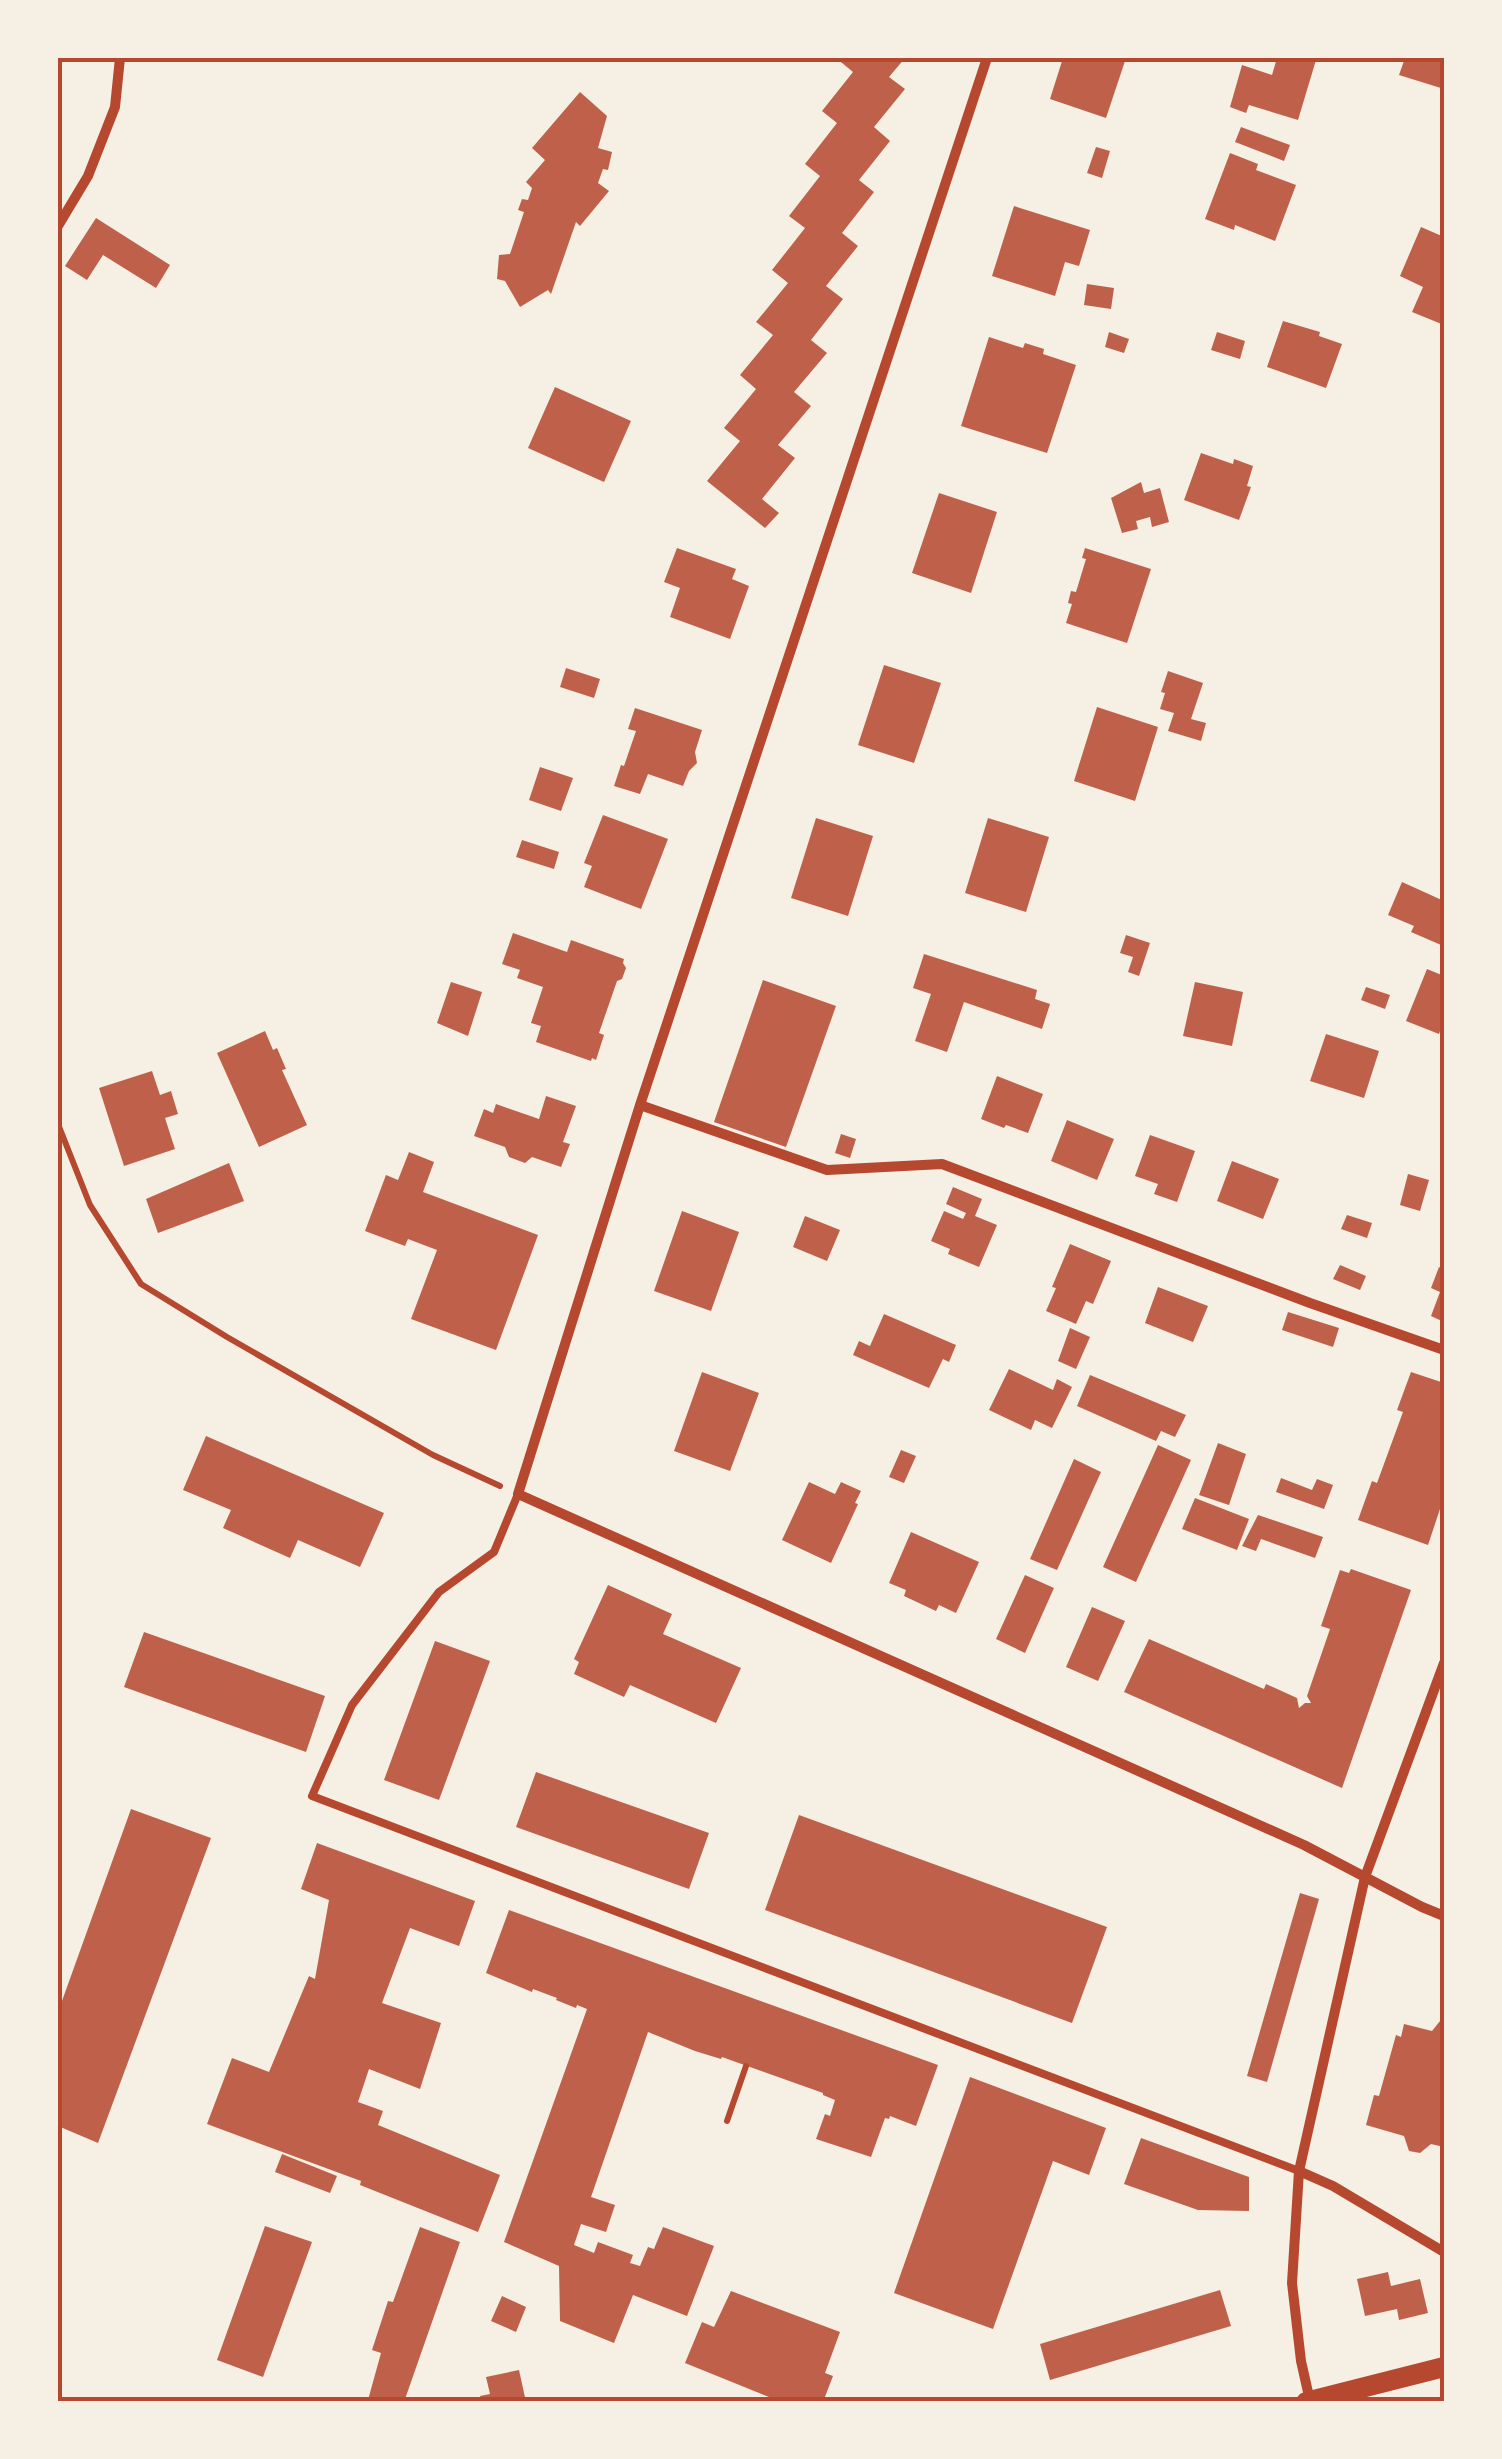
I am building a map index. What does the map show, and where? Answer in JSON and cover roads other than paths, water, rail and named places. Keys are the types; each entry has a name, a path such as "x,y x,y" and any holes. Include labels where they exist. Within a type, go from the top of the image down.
{"main road":[{"path":"1308,2401 1444,2367"}],"street":[{"path":"58,226 95,159 114,107 120,58"},
{"path":"987,58 640,1104 518,1494 1304,1845 1444,1916"},
{"path":"640,1104 827,1170 942,1164 1444,1350"},
{"path":"1308,2401 1292,2283 1299,2171 1365,1877 1444,1663"},
{"path":"1299,2171 1333,2186 1444,2252"}],"lane":[{"path":"518,1494 494,1552 440,1592 352,1705 312,1796 1299,2171"}]}
